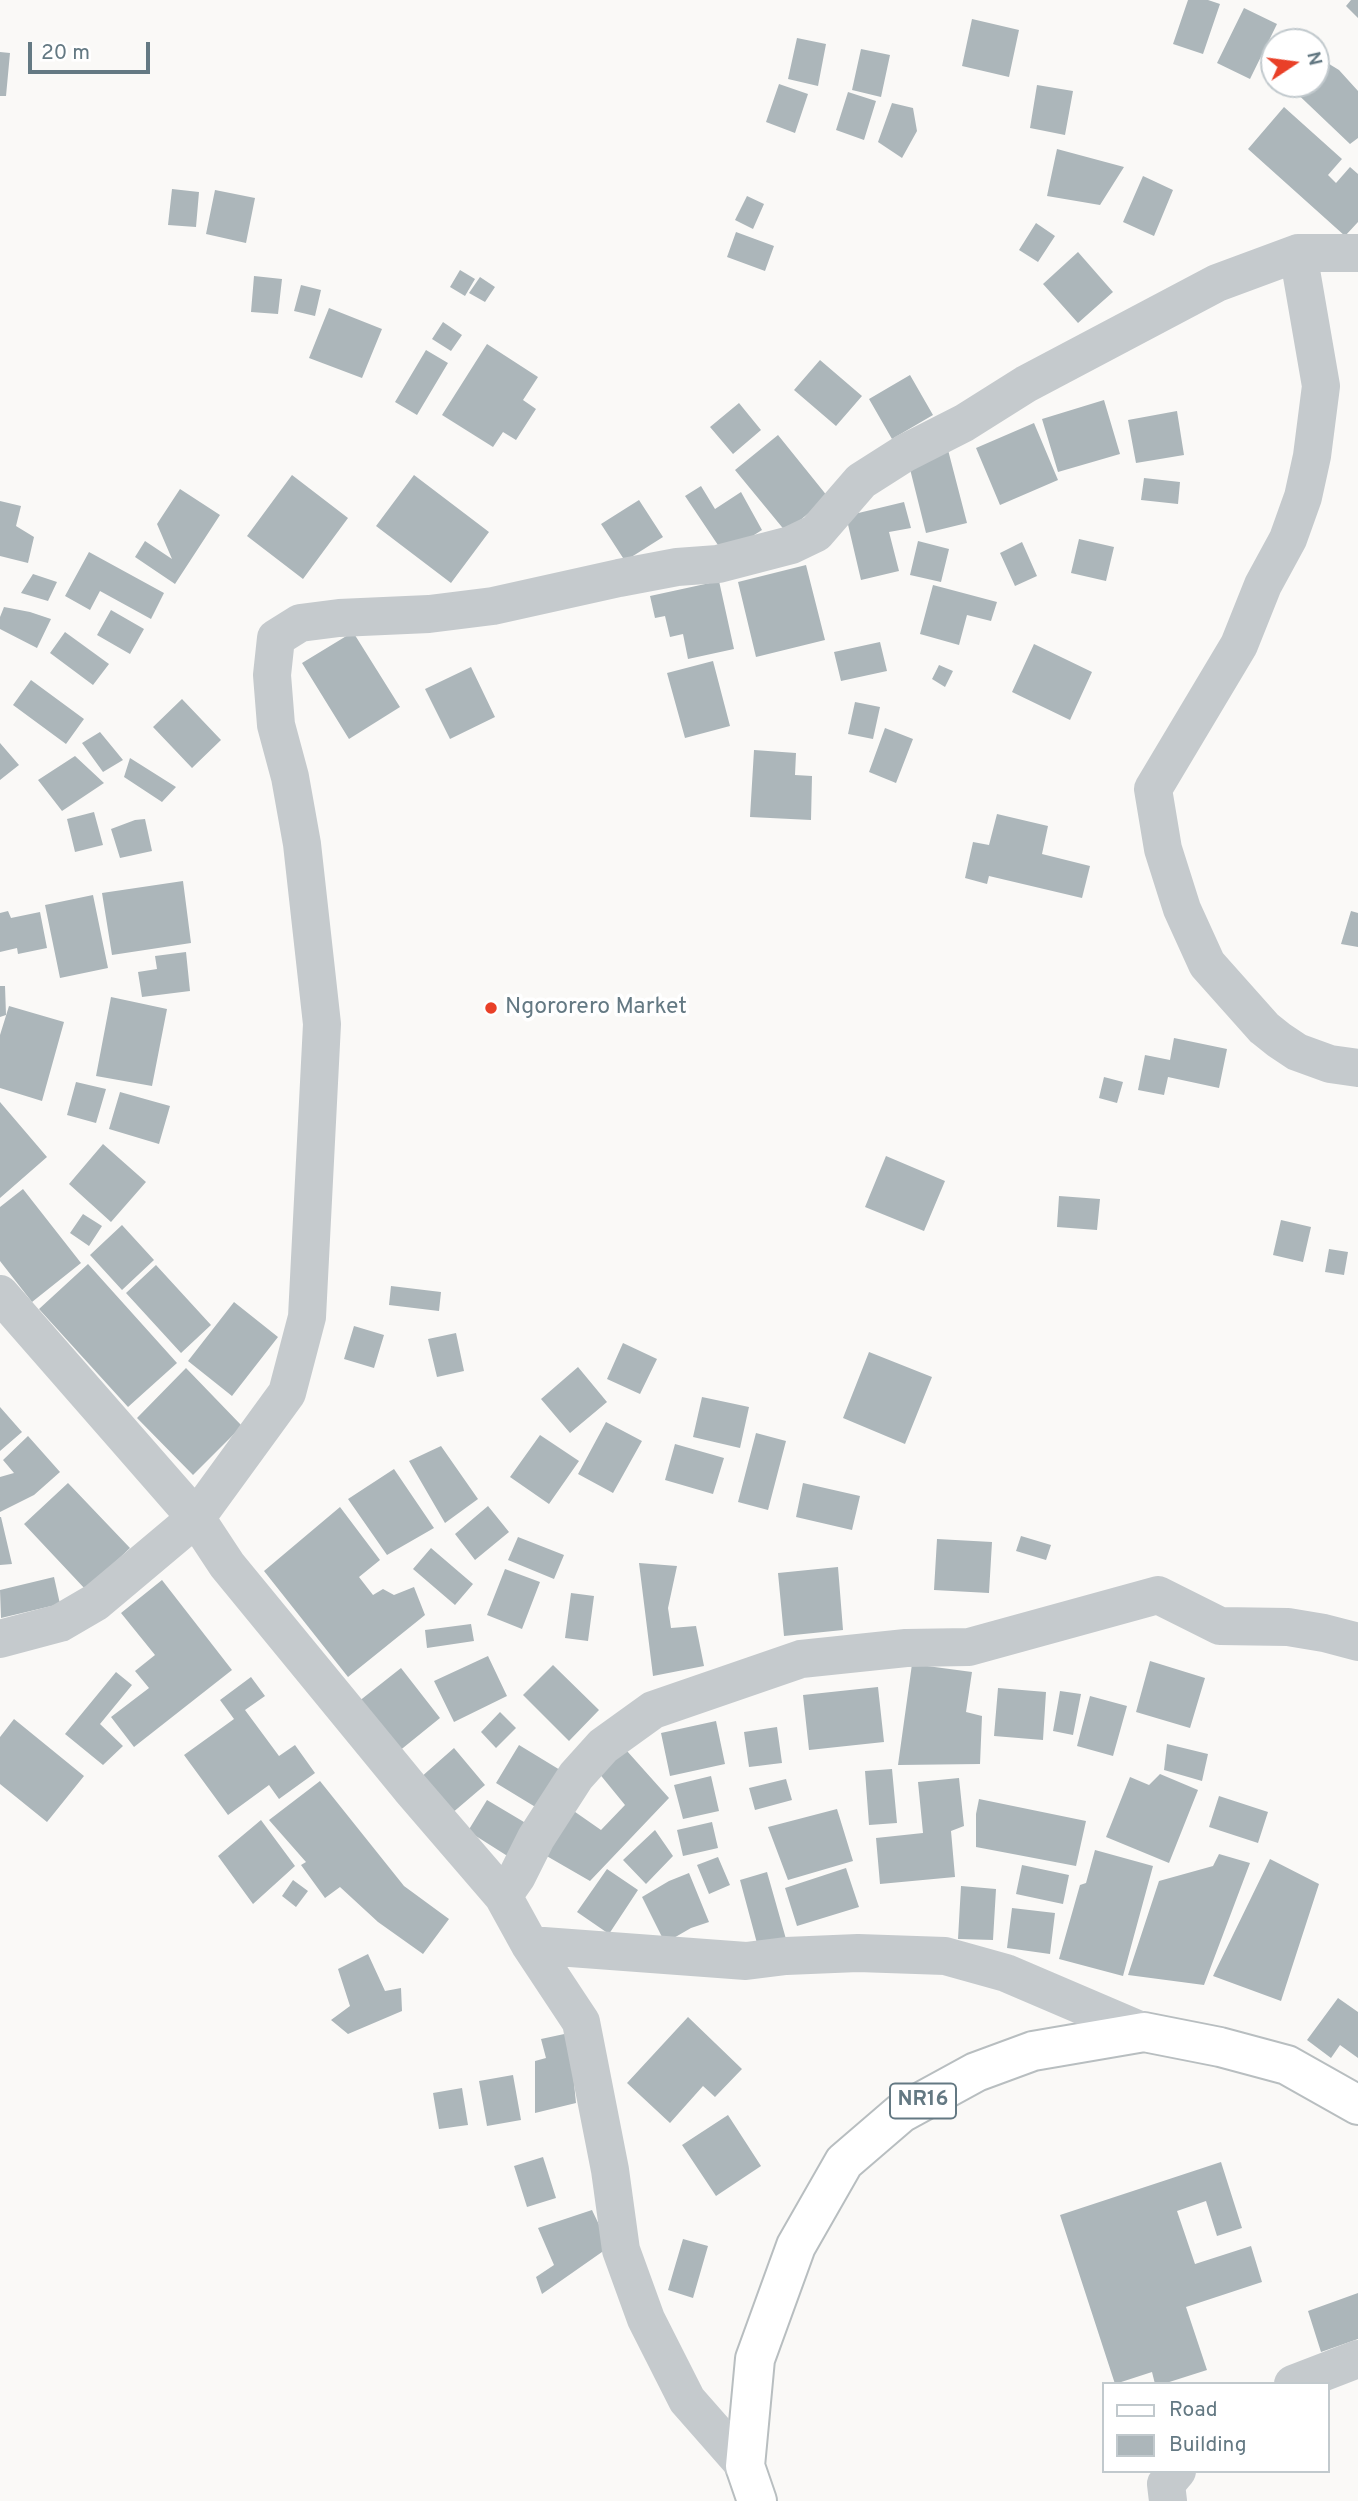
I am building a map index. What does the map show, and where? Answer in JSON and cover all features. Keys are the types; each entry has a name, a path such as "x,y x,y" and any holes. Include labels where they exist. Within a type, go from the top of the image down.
{"main road":[{"name":"NR16","path":"751,2484 755,2359 796,2246 844,2162 901,2113 976,2072 1033,2051 1144,2032 1220,2047 1287,2065 1358,2105"}],"street":[{"path":"0,1639 60,1623 96,1602 196,1517 287,1393 307,1317 322,1024 302,844 290,777 276,725 272,675 276,638 300,623 340,618 429,614 494,606 619,578 718,564 791,545 816,533 861,481 905,453 964,423 1026,384 1217,283 1298,253 1358,253"},
{"path":"1298,253 1321,386 1312,456 1303,497 1288,539 1262,584 1239,645 1153,789 1163,849 1182,909 1207,964 1264,1028 1279,1040 1297,1052 1330,1064 1358,1068"},
{"path":"0,1294 196,1517 227,1565 410,1788 503,1896 530,1945 581,2022 610,2170 621,2250 646,2319 687,2400 751,2484"},
{"path":"503,1896 569,1787 603,1746 653,1710 801,1659 906,1648 969,1647 1158,1595 1220,1626 1288,1627 1358,1642"},
{"path":"530,1945 746,1961 786,1956 858,1953 945,1956 1006,1973 1144,2032"},
{"path":"1298,2382 1358,2359"},
{"path":"1168,2501 1166,2484 1175,2473"}],"building":[{"path":"1188,0 1208,0 1220,4 1203,54 1173,44"},
{"path":"1351,0 1358,0 1358,18 1346,6"},
{"path":"1244,8 1277,24 1275,28 1260,28 1260,59 1250,79 1217,63"},
{"path":"972,19 1019,30 1009,77 962,66"},
{"path":"797,38 826,44 818,86 788,79"},
{"path":"861,49 890,55 881,97 852,90"},
{"path":"0,52 10,53 6,96 0,96"},
{"path":"1330,65 1339,70 1358,91 1358,138 1350,144 1302,98 1330,98"},
{"path":"779,84 808,94 795,133 766,122"},
{"path":"1037,85 1073,91 1065,135 1030,128"},
{"path":"848,92 876,101 864,140 836,130"},
{"path":"892,103 913,108 917,131 902,158 878,142"},
{"path":"1284,107 1342,159 1328,175 1336,183 1350,167 1358,174 1358,222 1345,236 1248,149"},
{"path":"1057,149 1124,167 1100,205 1047,196"},
{"path":"1143,176 1173,190 1154,236 1123,222"},
{"path":"172,189 199,192 196,227 168,225"},
{"path":"215,190 255,198 246,243 206,234"},
{"path":"747,196 764,204 753,229 735,220"},
{"path":"1036,223 1055,236 1038,262 1019,250"},
{"path":"736,232 774,246 765,271 727,257"},
{"path":"1078,252 1113,292 1078,323 1043,284"},
{"path":"460,270 475,279 465,296 450,287"},
{"path":"254,276 282,279 278,314 251,312"},
{"path":"480,277 495,287 485,302 469,293"},
{"path":"301,285 321,290 315,316 294,311"},
{"path":"329,308 382,329 362,378 309,358"},
{"path":"443,322 462,335 451,351 432,339"},
{"path":"487,344 538,377 523,400 536,409 516,440 503,432 493,447 442,415"},
{"path":"426,350 448,363 417,415 395,402"},
{"path":"820,360 862,396 836,426 794,390"},
{"path":"910,375 933,415 892,439 869,399"},
{"path":"1104,400 1120,454 1058,472 1042,419"},
{"path":"739,403 761,430 733,454 710,427"},
{"path":"1177,411 1184,455 1136,463 1128,420"},
{"path":"1034,423 1058,480 1000,505 976,448"},
{"path":"778,435 828,497 786,532 735,470"},
{"path":"947,446 967,523 926,533 907,457"},
{"path":"292,475 348,518 303,579 247,536"},
{"path":"414,475 489,532 451,583 376,526"},
{"path":"1144,478 1180,482 1178,504 1141,500"},
{"path":"701,486 715,509 741,492 762,530 724,554 685,496"},
{"path":"180,489 220,515 175,584 135,557 145,541 172,559 157,524"},
{"path":"639,500 663,537 625,561 601,524"},
{"path":"0,501 21,506 16,526 34,537 28,563 0,556"},
{"path":"904,502 911,528 889,532 899,571 861,580 846,516"},
{"path":"1079,539 1114,547 1106,581 1071,573"},
{"path":"918,541 949,549 941,582 910,575"},
{"path":"1022,542 1037,576 1015,586 1000,553"},
{"path":"89,552 164,593 151,619 100,591 90,610 65,596"},
{"path":"806,565 825,640 756,657 738,582"},
{"path":"33,574 57,582 48,601 21,593"},
{"path":"719,581 734,649 688,659 683,634 670,637 665,616 655,618 650,596"},
{"path":"933,585 997,602 991,621 967,615 959,645 920,634"},
{"path":"4,607 51,619 37,648 0,629 0,617"},
{"path":"111,610 144,629 130,654 97,635"},
{"path":"65,632 109,664 93,685 50,653"},
{"path":"353,632 400,707 349,739 302,663"},
{"path":"880,642 887,671 841,681 834,652"},
{"path":"1034,644 1092,672 1070,720 1012,692"},
{"path":"713,661 730,726 685,738 667,673"},
{"path":"939,665 953,671 945,687 932,679"},
{"path":"471,667 495,717 450,739 425,689"},
{"path":"31,680 84,719 66,744 13,705"},
{"path":"182,699 221,740 192,768 153,727"},
{"path":"855,702 880,707 873,739 848,734"},
{"path":"885,728 913,739 896,783 869,772"},
{"path":"100,732 123,760 103,772 82,743"},
{"path":"0,743 19,765 0,780"},
{"path":"754,750 796,753 795,775 812,776 811,820 750,817"},
{"path":"75,756 104,783 62,811 38,780"},
{"path":"130,758 176,787 162,802 124,777"},
{"path":"94,812 103,845 75,852 67,819"},
{"path":"997,814 1048,826 1042,854 1090,866 1082,898 989,876 987,884 965,878 973,842 989,845"},
{"path":"145,819 152,851 120,858 111,829"},
{"path":"183,881 191,943 112,955 102,893"},
{"path":"93,895 108,968 60,978 45,905"},
{"path":"8,911 11,918 40,912 47,948 18,954 17,948 0,952 0,913"},
{"path":"1351,911 1358,913 1358,947 1341,944"},
{"path":"186,952 190,991 142,997 138,972 157,969 155,956"},
{"path":"0,986 5,986 6,1015 0,1017"},
{"path":"111,997 167,1009 152,1086 96,1076"},
{"path":"9,1006 64,1022 42,1101 0,1088 0,1035"},
{"path":"1174,1038 1227,1049 1219,1088 1168,1077 1164,1095 1138,1090 1145,1055 1170,1060"},
{"path":"1104,1077 1123,1082 1117,1103 1099,1098"},
{"path":"76,1082 106,1089 96,1123 67,1115"},
{"path":"120,1092 170,1106 159,1144 109,1129"},
{"path":"0,1102 47,1157 0,1198"},
{"path":"103,1144 146,1182 111,1222 69,1184"},
{"path":"886,1156 945,1181 924,1231 865,1207"},
{"path":"23,1189 81,1263 32,1302 0,1261 0,1207"},
{"path":"1059,1196 1100,1199 1097,1230 1057,1227"},
{"path":"83,1214 102,1226 89,1246 70,1233"},
{"path":"1281,1220 1311,1227 1303,1262 1273,1255"},
{"path":"122,1225 154,1260 122,1290 90,1255"},
{"path":"1329,1249 1348,1252 1344,1275 1325,1272"},
{"path":"88,1264 177,1363 128,1407 39,1309"},
{"path":"156,1265 211,1325 181,1353 126,1293"},
{"path":"391,1286 441,1292 439,1311 389,1305"},
{"path":"234,1302 278,1337 232,1396 188,1361"},
{"path":"354,1326 384,1335 374,1368 344,1359"},
{"path":"456,1333 464,1371 437,1377 428,1339"},
{"path":"623,1343 657,1359 640,1394 607,1379"},
{"path":"869,1352 932,1377 905,1444 843,1418"},
{"path":"578,1367 607,1402 570,1433 541,1399"},
{"path":"186,1368 242,1426 193,1475 137,1418"},
{"path":"702,1397 749,1407 740,1448 693,1437"},
{"path":"0,1407 22,1432 0,1451"},
{"path":"606,1422 642,1441 613,1493 578,1474"},
{"path":"756,1433 786,1441 768,1510 738,1502"},
{"path":"540,1435 579,1461 549,1504 510,1477"},
{"path":"28,1436 60,1472 34,1495 0,1512 0,1477 14,1473 3,1460"},
{"path":"675,1444 724,1458 713,1494 665,1480"},
{"path":"441,1446 478,1499 445,1523 409,1461"},
{"path":"394,1469 434,1528 387,1555 348,1499"},
{"path":"68,1483 130,1548 86,1590 24,1524"},
{"path":"803,1483 860,1496 852,1530 796,1517"},
{"path":"488,1506 509,1532 475,1560 455,1534"},
{"path":"340,1507 380,1560 359,1577 373,1595 383,1589 394,1595 414,1587 425,1615 348,1677 264,1571"},
{"path":"1,1517 12,1564 0,1565"},
{"path":"1021,1536 1051,1545 1046,1560 1016,1551"},
{"path":"518,1537 564,1555 554,1579 508,1560"},
{"path":"937,1539 992,1542 989,1593 934,1590"},
{"path":"431,1548 473,1584 455,1605 413,1569"},
{"path":"639,1563 677,1566 668,1608 671,1628 696,1626 704,1666 653,1676"},
{"path":"838,1567 843,1630 784,1636 778,1573"},
{"path":"505,1569 540,1582 522,1629 487,1615"},
{"path":"54,1577 60,1604 1,1618 0,1590"},
{"path":"162,1580 232,1670 134,1747 111,1717 149,1688 135,1671 155,1655 121,1613"},
{"path":"571,1593 594,1596 588,1641 565,1638"},
{"path":"471,1624 474,1641 427,1648 425,1630"},
{"path":"488,1656 507,1696 454,1722 434,1681"},
{"path":"1150,1661 1205,1678 1190,1728 1136,1712"},
{"path":"912,1664 972,1672 966,1712 982,1716 980,1764 898,1765"},
{"path":"553,1665 599,1710 569,1741 523,1695"},
{"path":"401,1668 440,1718 398,1752 358,1702"},
{"path":"116,1672 132,1685 100,1724 123,1746 103,1765 65,1734"},
{"path":"251,1677 265,1696 245,1710 279,1756 295,1745 315,1773 279,1799 269,1785 228,1815 184,1755 234,1719 220,1700"},
{"path":"878,1687 884,1742 809,1750 803,1695"},
{"path":"998,1688 1046,1692 1043,1740 994,1736"},
{"path":"1060,1691 1081,1694 1073,1735 1053,1731"},
{"path":"1090,1696 1127,1706 1113,1756 1077,1746"},
{"path":"500,1712 516,1728 496,1748 481,1732"},
{"path":"14,1719 84,1776 47,1822 0,1784 0,1737"},
{"path":"716,1721 725,1764 670,1776 661,1733"},
{"path":"777,1727 782,1763 749,1767 744,1732"},
{"path":"1167,1744 1208,1754 1202,1781 1164,1770"},
{"path":"519,1745 565,1773 542,1811 496,1783"},
{"path":"454,1748 485,1785 451,1814 420,1778"},
{"path":"627,1751 669,1798 590,1881 538,1851 568,1807 601,1830 625,1805 598,1772"},
{"path":"892,1769 897,1823 869,1825 865,1771"},
{"path":"1160,1774 1198,1790 1169,1863 1106,1837 1130,1777 1149,1785"},
{"path":"711,1776 719,1811 683,1819 674,1785"},
{"path":"959,1778 964,1826 951,1831 955,1877 880,1884 876,1838 923,1833 918,1782"},
{"path":"786,1779 792,1800 755,1810 749,1788"},
{"path":"320,1781 404,1886 449,1919 423,1954 378,1922 340,1887 325,1898 301,1865 306,1862 269,1820"},
{"path":"1219,1796 1268,1812 1258,1843 1209,1827"},
{"path":"979,1799 1086,1821 1076,1866 976,1847"},
{"path":"487,1800 529,1825 509,1857 468,1831"},
{"path":"837,1809 853,1861 788,1880 768,1827"},
{"path":"261,1820 295,1866 253,1904 218,1856"},
{"path":"712,1822 718,1848 683,1856 677,1830"},
{"path":"655,1830 673,1856 646,1884 623,1860"},
{"path":"1095,1850 1153,1866 1123,1976 1059,1959 1080,1885 1086,1883"},
{"path":"1219,1854 1250,1863 1204,1985 1128,1975 1159,1881 1213,1866"},
{"path":"718,1857 730,1885 709,1894 697,1865"},
{"path":"1270,1859 1319,1884 1281,2001 1213,1976"},
{"path":"1022,1865 1069,1875 1063,1904 1016,1894"},
{"path":"846,1868 859,1907 797,1926 785,1888"},
{"path":"607,1869 638,1890 609,1934 577,1912"},
{"path":"767,1872 786,1939 758,1947 740,1880"},
{"path":"689,1873 709,1922 691,1928 665,1943 642,1897"},
{"path":"293,1880 308,1891 296,1907 282,1896"},
{"path":"961,1886 996,1889 993,1940 958,1939"},
{"path":"1012,1908 1055,1913 1050,1954 1007,1948"},
{"path":"368,1954 385,1991 401,1988 402,2011 348,2034 331,2020 350,2006 338,1969"},
{"path":"1338,1998 1358,2012 1358,2058 1340,2045 1331,2058 1307,2040"},
{"path":"688,2017 742,2069 715,2097 703,2086 670,2123 627,2083"},
{"path":"569,2033 576,2103 535,2113 535,2061 546,2058 541,2039"},
{"path":"513,2075 521,2120 487,2126 479,2081"},
{"path":"462,2088 468,2125 439,2129 433,2093"},
{"path":"728,2115 761,2166 716,2196 682,2145"},
{"path":"543,2157 556,2198 527,2207 514,2166"},
{"path":"1221,2162 1242,2228 1217,2236 1206,2201 1177,2211 1195,2264 1251,2246 1262,2282 1186,2307 1207,2370 1169,2382 1154,2382 1152,2372 1114,2382 1060,2215"},
{"path":"592,2210 612,2252 602,2252 542,2294 536,2277 554,2265 538,2228"},
{"path":"683,2239 708,2246 693,2298 668,2290"},
{"path":"1358,2293 1358,2339 1321,2352 1308,2311"}],"place":[{"name":"Ngororero Market","path":"491,1008"}]}
